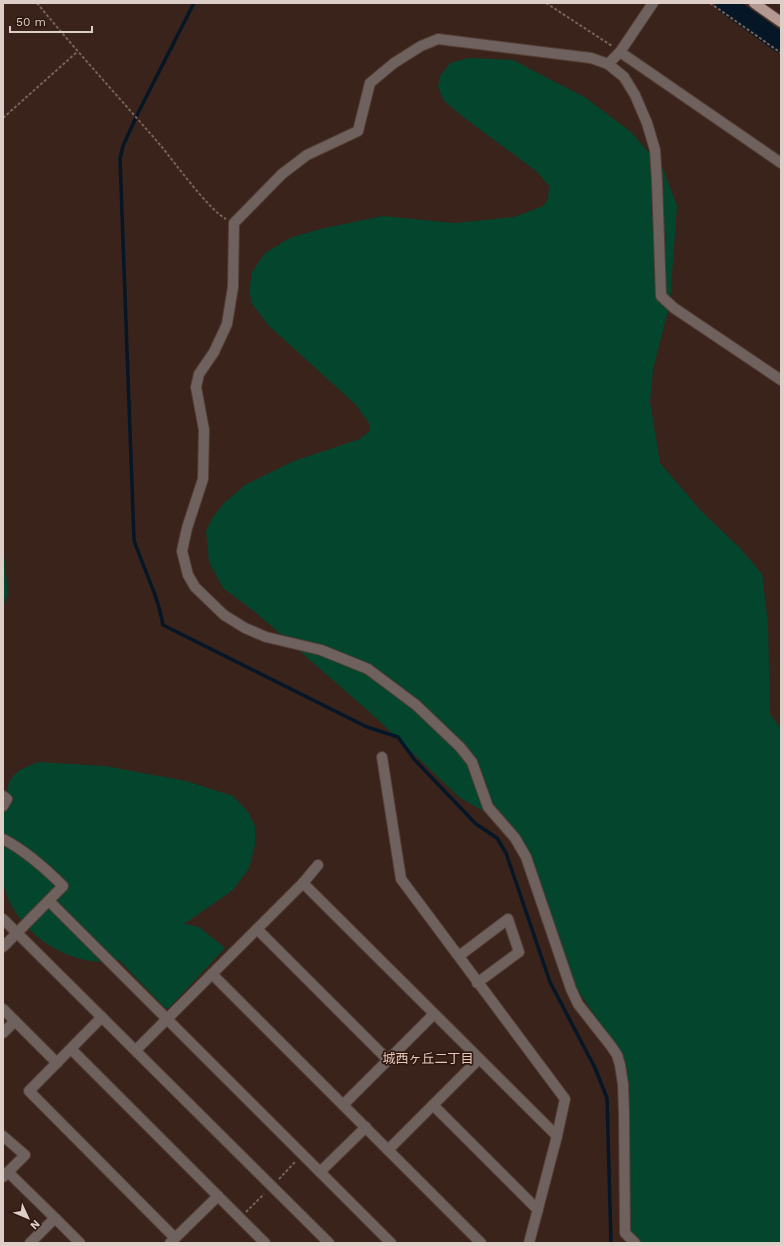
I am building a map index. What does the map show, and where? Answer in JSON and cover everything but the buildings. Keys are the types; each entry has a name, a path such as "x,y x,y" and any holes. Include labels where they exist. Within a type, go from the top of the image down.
{"main road":[{"path":"754,3 781,22"}],"street":[{"path":"608,64 620,52 653,3"},
{"path":"635,1243 625,1233 623,1084 617,1055 578,1004 571,989 526,857 515,838 488,807 472,762 460,747 416,705 368,669 321,650 266,637 245,628 224,615 195,587 188,575 182,552 187,528 203,479 204,430 196,387 198,374 214,352 227,324 233,287 234,223 254,201 288,170 307,156 358,131 370,83 394,63 421,46 438,39 591,58 608,64 624,77 635,95 647,123 655,150 661,296 674,308 781,380"},
{"path":"620,52 781,163"},
{"path":"382,757 401,879 459,956 477,983 565,1099 557,1136 529,1243"},
{"path":"3,796 7,799 3,806"},
{"path":"3,839 46,869 63,886 3,947"},
{"path":"136,1050 303,883 318,865"},
{"path":"303,883 557,1136"},
{"path":"49,901 392,1243"},
{"path":"459,956 508,918 518,952 477,983"},
{"path":"3,919 329,1243"},
{"path":"256,929 388,1060"},
{"path":"212,974 481,1243"},
{"path":"3,1009 57,1063"},
{"path":"343,1105 434,1014"},
{"path":"102,1017 29,1091 173,1240 218,1196"},
{"path":"3,1033 15,1021"},
{"path":"71,1049 263,1242"},
{"path":"388,1150 479,1059"},
{"path":"433,1105 538,1210"},
{"path":"320,1172 366,1127"},
{"path":"3,1136 25,1155 6,1175 55,1218 80,1243"},
{"path":"30,1243 55,1218"}],"path":[{"path":"37,3 77,52 148,131 204,198 223,217 234,223"},
{"path":"546,3 620,52"},
{"path":"710,3 781,53"},
{"path":"3,118 77,52"}],"green space":[{"path":"469,58 513,60 586,98 632,133 663,169 677,206 670,303 653,369 650,402 660,463 702,512 740,548 762,574 768,624 770,714 781,729 781,1243 638,1243 628,1230 625,1141 613,1043 569,977 528,854 505,823 460,798 374,716 255,612 223,588 209,562 206,531 213,517 224,503 245,485 294,461 360,439 370,431 369,423 355,404 269,326 252,304 249,290 252,272 265,253 290,238 320,229 383,216 455,223 514,217 543,206 548,199 549,186 536,171 463,117 444,101 438,87 440,76 450,63"},
{"path":"3,545 8,593 3,608"},
{"path":"39,762 105,766 186,781 233,796 248,812 255,826 255,845 249,868 233,890 184,924 199,927 225,948 169,1008 165,1008 119,960 101,962 82,959 63,953 46,943 18,916 8,899 3,881 3,828 7,788 11,779 16,773"}],"waterway":[{"path":"194,3 138,113 123,146 120,159 134,540 154,592 163,625 367,727 398,737 414,759 476,824 497,838 506,853 550,982 595,1068 607,1098 611,1243"},
{"path":"725,3 781,43"}],"district":[{"name":"城西ヶ丘二丁目","path":"428,1058"}]}
